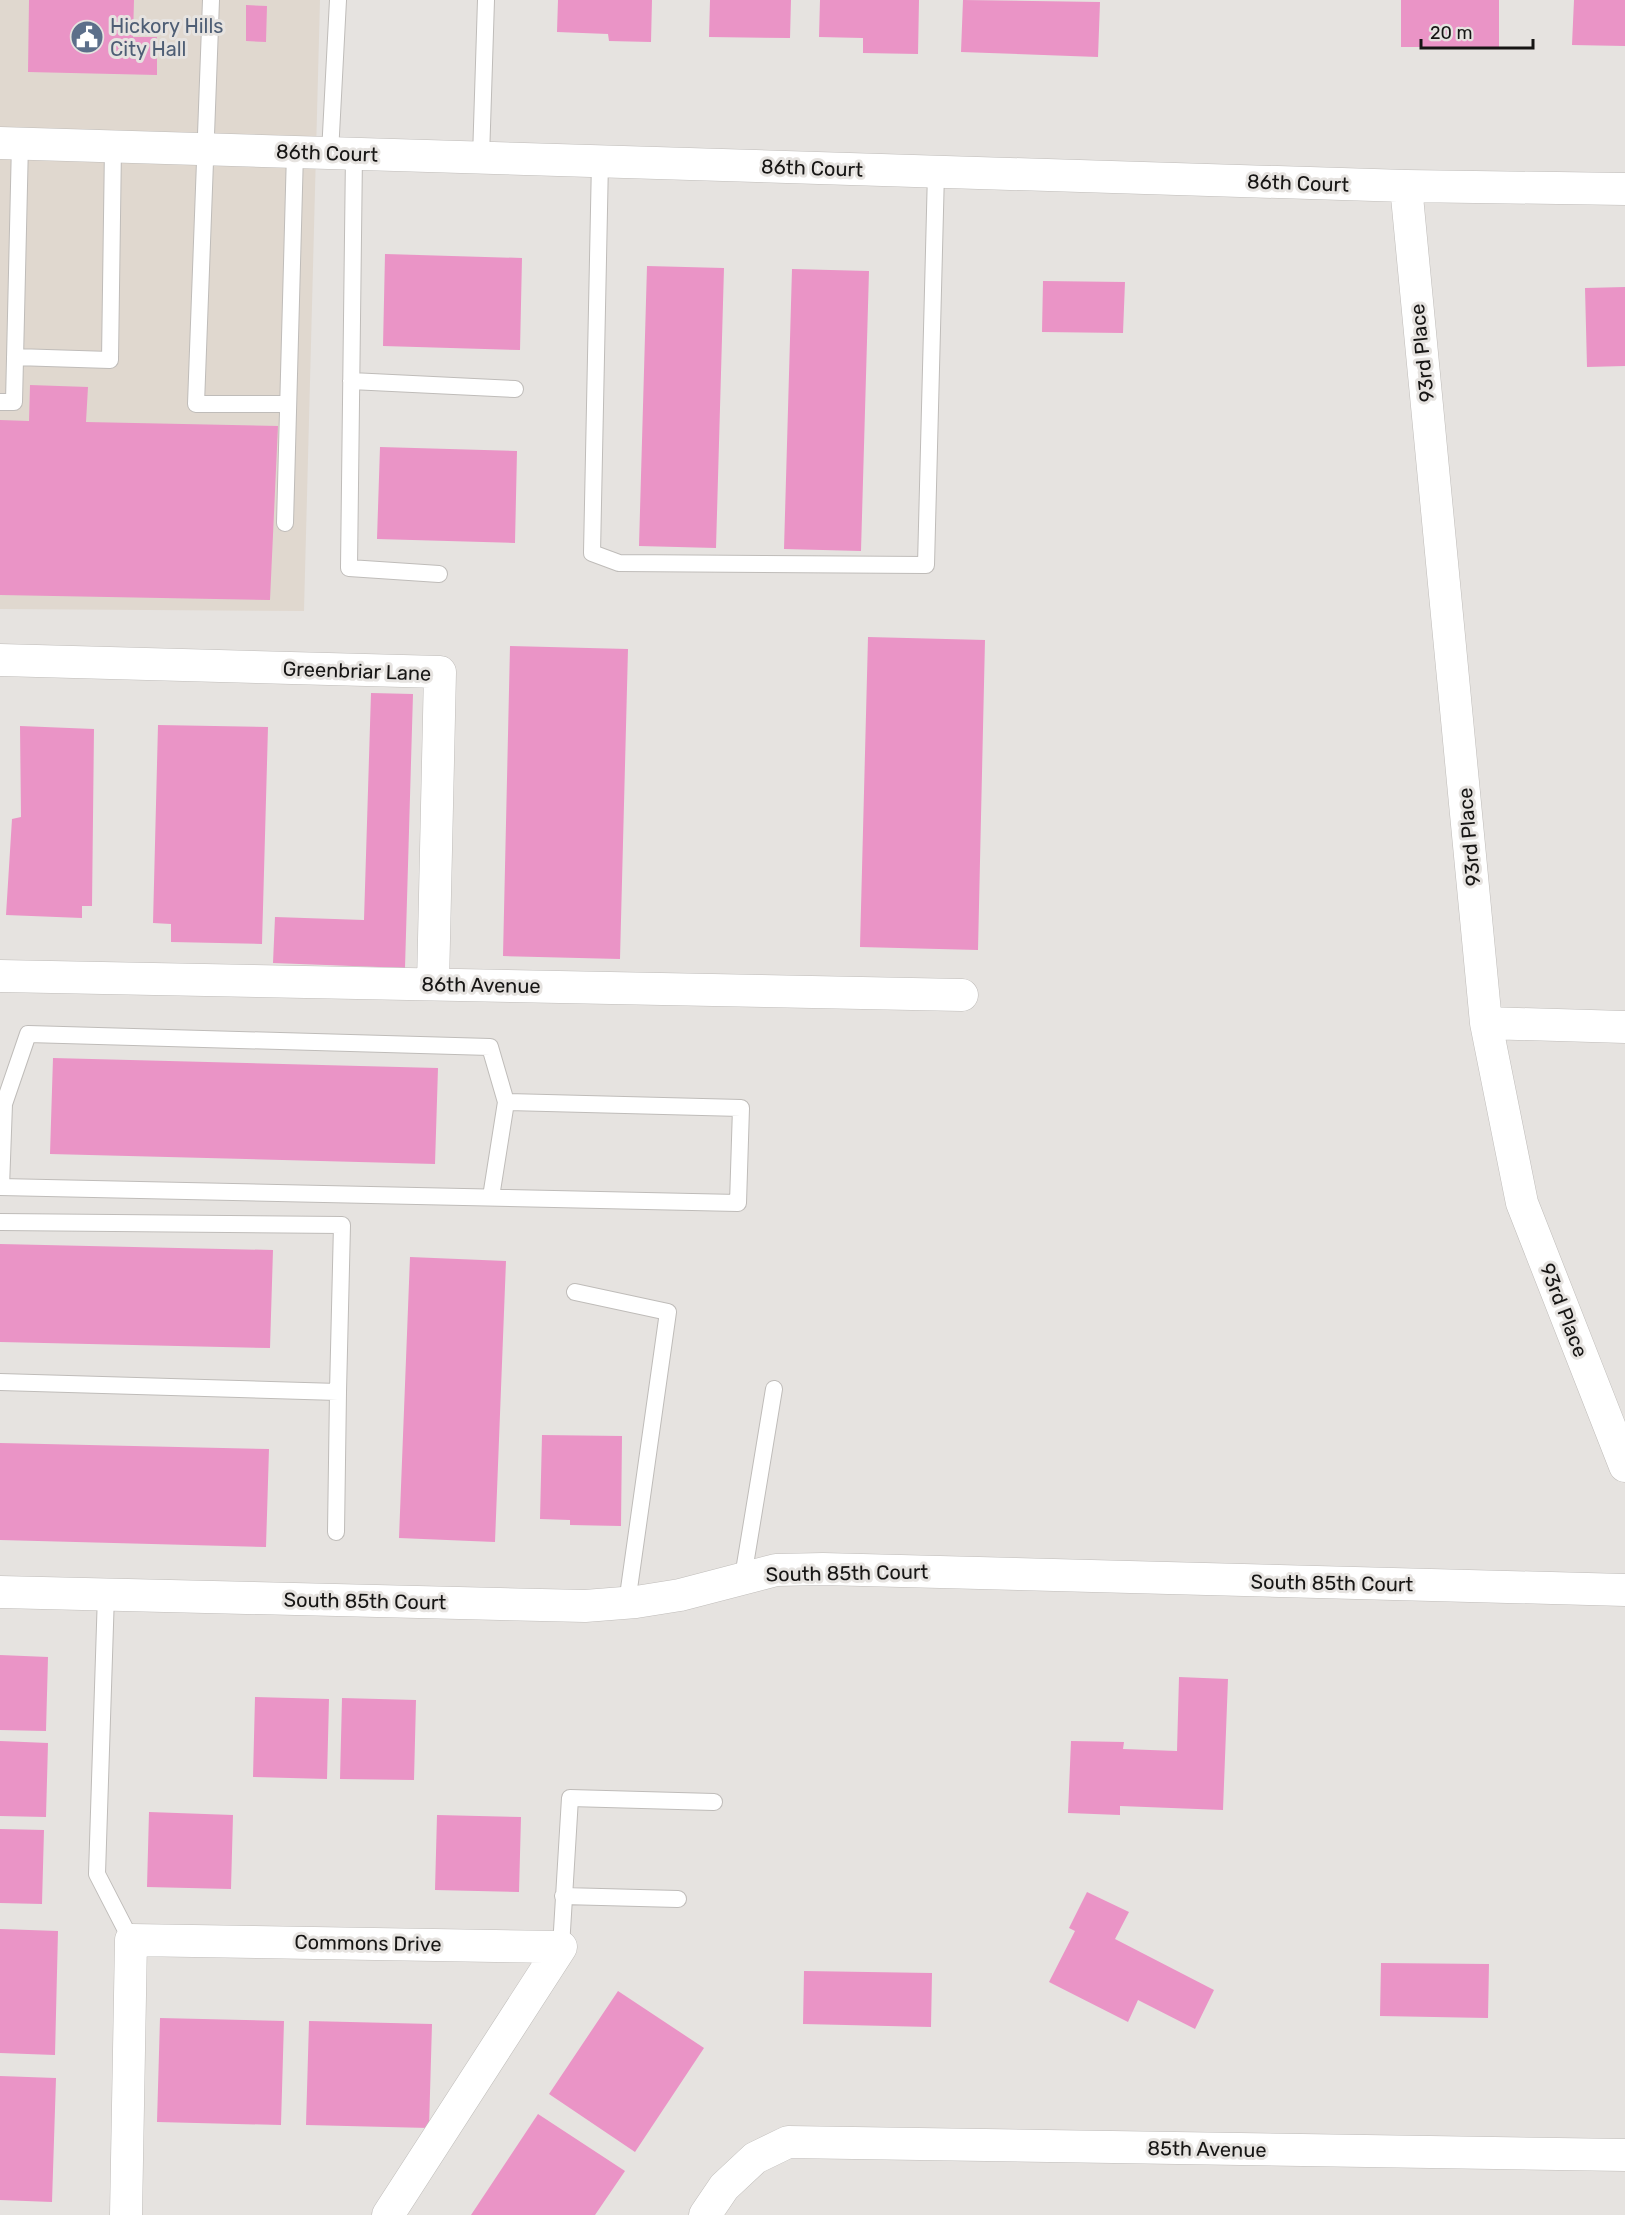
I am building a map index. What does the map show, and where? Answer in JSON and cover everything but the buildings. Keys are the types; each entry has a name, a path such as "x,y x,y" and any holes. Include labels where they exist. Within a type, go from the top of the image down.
{"street":[{"name":"86th Court","path":"10,143 1406,186 1625,189"},
{"name":"93rd Place","path":"1406,186 1486,1023 1522,1203 1625,1466"},
{"name":"Greenbriar Lane","path":"0,660 440,672 433,984"},
{"name":"86th Avenue","path":"0,976 962,995"},
{"path":"1486,1023 1625,1027"},
{"name":"South 85th Court","path":"0,1592 585,1606 627,1603 680,1595 776,1570 823,1569 1625,1590"},
{"path":"126,2215 130,1940"},
{"name":"Commons Drive","path":"130,1940 561,1947"},
{"path":"388,2215 561,1947"},
{"name":"85th Avenue","path":"705,2215 724,2187 755,2158 788,2142 1625,2155"}],"lane":[{"path":"211,0 196,404 288,404"},
{"path":"338,0 351,381 349,568 439,574"},
{"path":"481,158 486,0"},
{"path":"0,402 14,402 10,143"},
{"path":"15,357 110,360 113,146"},
{"path":"285,523 295,152"},
{"path":"600,161 592,553 619,563 926,565 936,172"},
{"path":"351,381 515,389"},
{"path":"491,1197 506,1102 490,1047 28,1034 4,1104 1,1187 738,1203 741,1108 506,1102"},
{"path":"0,1222 342,1225 336,1532"},
{"path":"575,1292 668,1312 627,1603"},
{"path":"0,1382 338,1392"},
{"path":"743,1577 774,1389"},
{"path":"106,1594 97,1874 130,1940"},
{"path":"561,1947 570,1798 714,1803"},
{"path":"563,1896 678,1899"}],"shaded area":[{"path":"0,0 320,0 304,611 0,609"}],"place":[{"name":"Hickory Hills City Hall","path":"87,37"}]}
